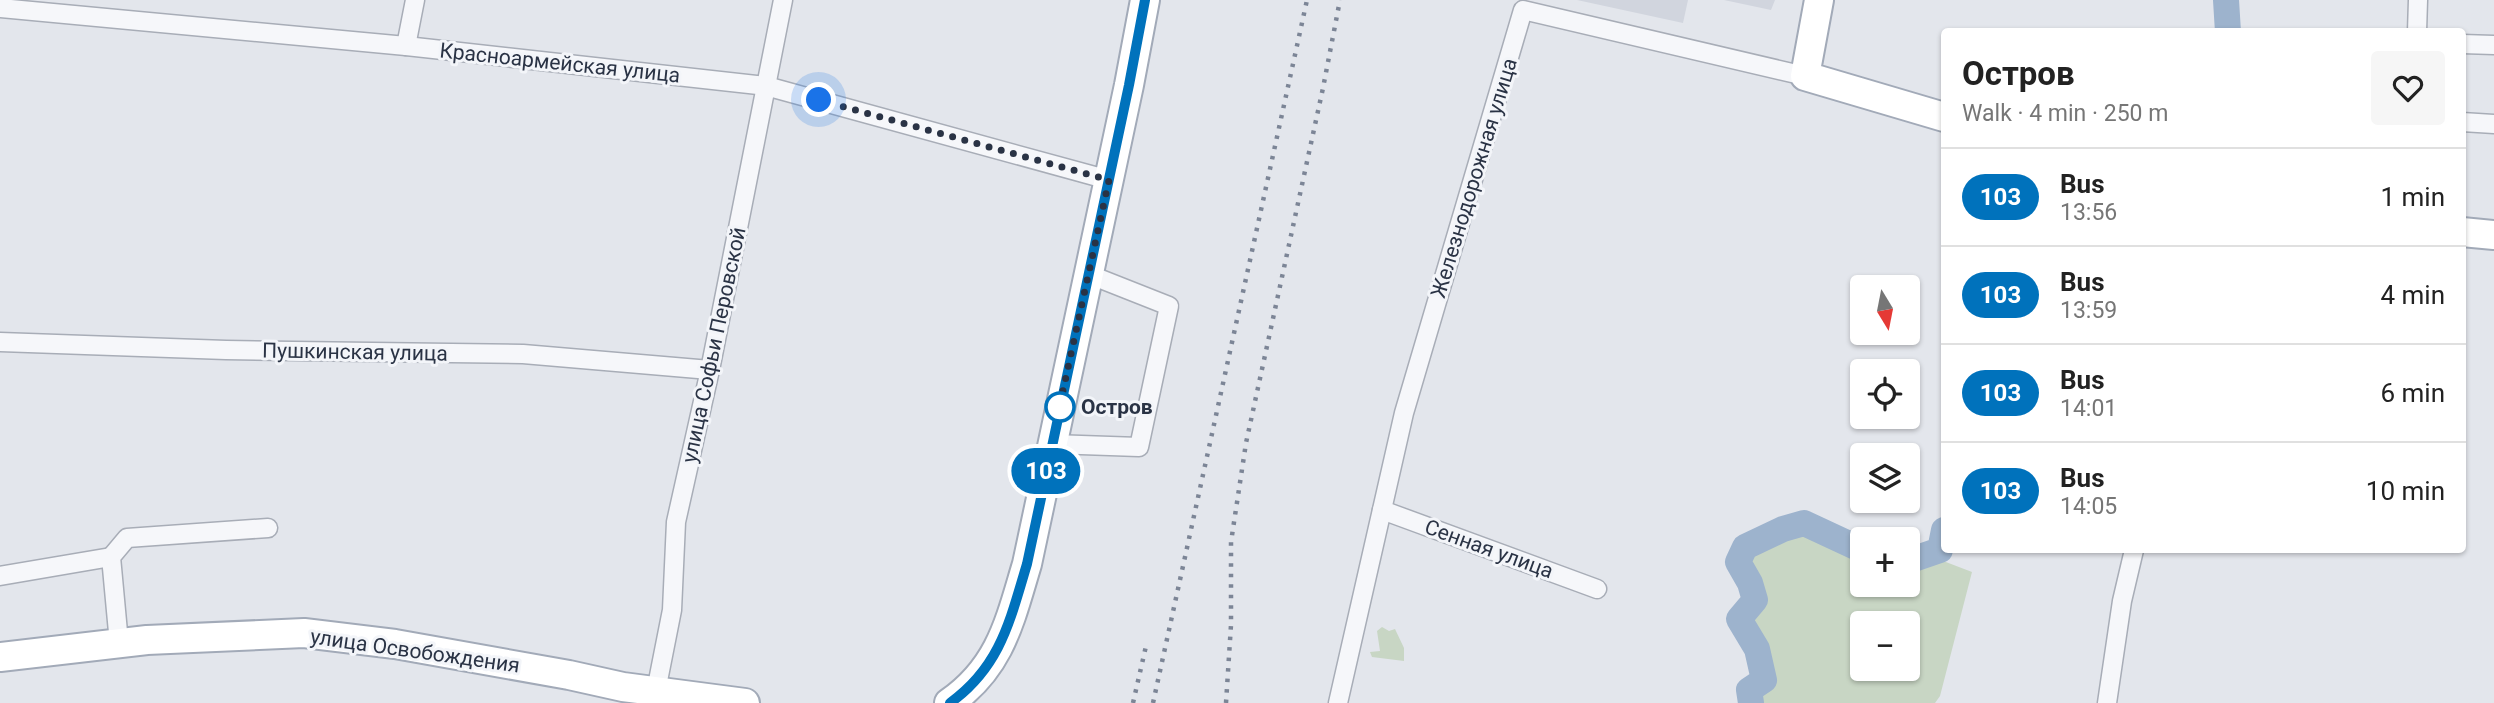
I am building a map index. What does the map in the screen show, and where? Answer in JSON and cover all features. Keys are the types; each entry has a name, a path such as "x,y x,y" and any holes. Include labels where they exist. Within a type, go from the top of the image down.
{"main road":[{"path":"949,703 962,694 986,668 1003,640 1027,564 1145,0"},
{"path":"1819,0 1805,76 1941,116"},
{"path":"2466,232 2494,235"},
{"name":"улица Освобождения","path":"0,657 147,640 304,634 395,643 622,687 745,703"}],"street":[{"path":"407,46 415,0"},
{"name":"улица Софьи Перовской","path":"656,691 672,610 676,522 710,370 783,0"},
{"path":"2417,28 2418,0"},
{"name":"Красноармейская улица","path":"0,8 407,46 766,86 1109,180"},
{"name":"Железнодорожная улица","path":"1338,703 1404,413 1524,10 1805,76"},
{"path":"2466,44 2494,46"},
{"path":"2466,122 2494,124"},
{"path":"1052,444 1139,447 1169,306 1088,274"},
{"name":"Пушкинская улица","path":"0,342 226,350 523,354 710,370"},
{"name":"Сенная улица","path":"1382,510 1597,589"},
{"path":"0,576 111,556 127,538 268,528"},
{"path":"2107,703 2122,601 2133,553"},
{"path":"111,556 119,643"}],"shaded area":[{"path":"1577,0 1688,0 1683,23"},
{"path":"1724,0 1775,0 1771,10"}],"green space":[{"path":"1792,532 1810,532 1850,550 1850,597 1920,597 1920,561 1938,559 1972,572 1940,696 1935,703 1762,703 1761,696 1774,679 1763,646 1749,619 1760,603 1748,560 1751,549"},
{"path":"1382,627 1389,631 1395,629 1404,648 1404,661 1372,657 1370,652 1380,651 1377,631"}],"waterway":[{"path":"2226,0 2228,28"},
{"path":"1751,703 1749,690 1764,680 1757,649 1739,619 1755,600 1750,583 1738,562 1745,547 1783,529 1804,523 1850,544"},
{"path":"1920,557 1940,550 1941,545"}],"railway":[{"path":"1153,703 1307,0"},
{"path":"1226,703 1231,625 1231,542 1246,443 1340,0"},
{"path":"1133,703 1146,646"}],"bus line":[{"name":"103","path":"950,703 986,668 1003,640 1027,564 1145,0"}],"place":[{"name":"Остров","path":"1060,407"}],"route":[{"path":"819,100 1109,180 1057,418 1060,407"}]}
